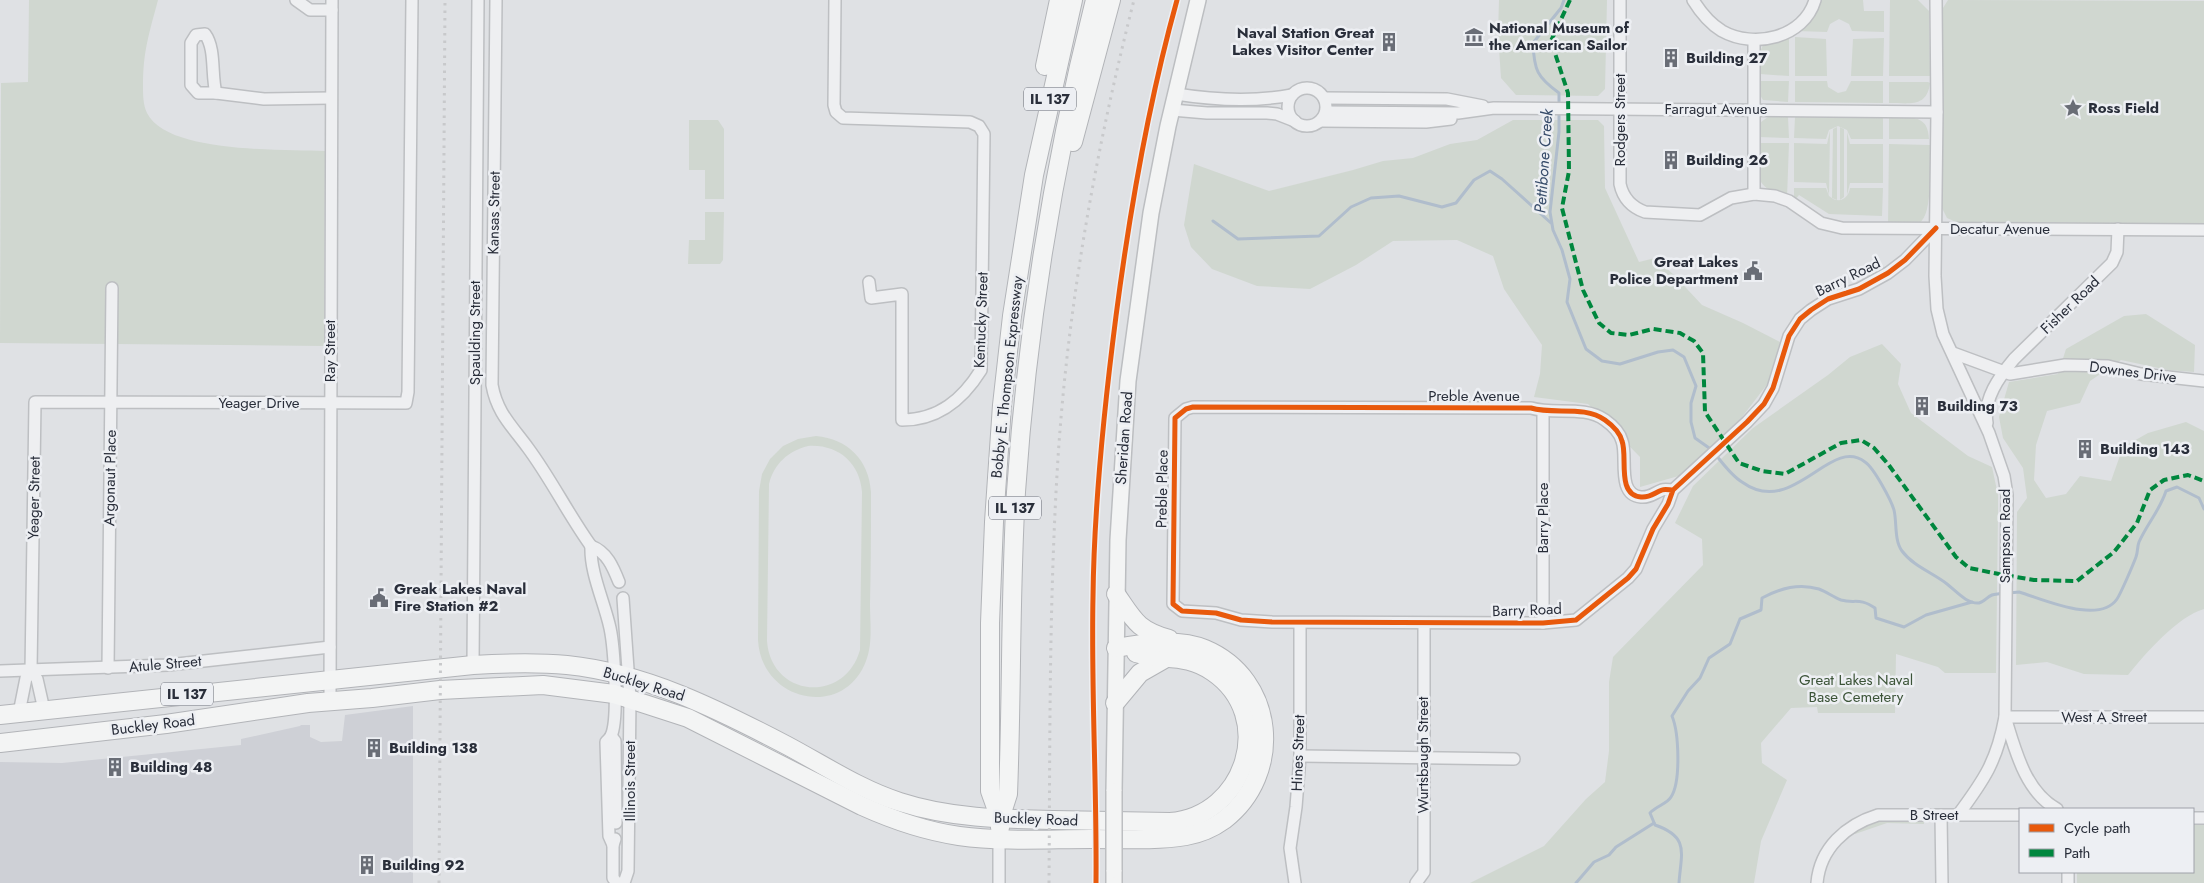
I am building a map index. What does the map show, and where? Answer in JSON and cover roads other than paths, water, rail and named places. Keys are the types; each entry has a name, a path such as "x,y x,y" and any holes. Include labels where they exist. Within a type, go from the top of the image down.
{"highway":[{"path":"1030,198 1037,107 1058,0"},
{"name":"Bobby E. Thompson Expressway","path":"1000,818 990,791 992,569 998,457 1009,340 1030,198 1073,0"},
{"name":"Bobby E. Thompson Expressway","path":"999,839 1000,818 1008,794 1013,548 1018,460 1032,322 1053,188 1068,109 1095,0"},
{"path":"1053,188 1070,154 1111,0"},
{"path":"1115,703 1140,673 1173,649 1140,627 1116,594"},
{"name":"Buckley Road","path":"0,743 166,724 308,703 521,685 543,685 622,696 700,723 887,817 930,830 959,836 999,839 1168,838 1202,831 1235,810 1254,784 1260,767 1265,738 1261,711 1248,685 1228,663 1205,649 1173,649 1144,656 1116,648"},
{"name":"Buckley Road","path":"0,715 473,665 535,663 569,666 621,675 680,694 721,712 846,777 899,802 946,813 1000,818 1179,821 1200,814 1213,807 1225,796 1237,779 1246,756 1248,737 1244,714 1239,702 1226,684 1212,671 1173,649"}],"main road":[{"name":"Sheridan Road","path":"1114,876 1116,594 1120,492 1128,380 1151,213 1172,110 1198,0"}],"street":[{"path":"296,0 310,10 332,5"},
{"name":"Yeager Drive","path":"111,402 398,404 406,401 408,392 412,0"},
{"name":"Spaulding Street","path":"473,665 478,0"},
{"name":"Kansas Street","path":"496,0 492,385 495,402 513,432 528,448 569,516 591,546 594,570 621,675"},
{"name":"Kentucky Street","path":"835,0 834,105 836,112 843,118 970,122 979,126 984,134 982,370 948,408 934,416 916,420 902,420 902,294 871,298 869,282"},
{"name":"Rodgers Street","path":"1620,0 1621,191 1624,198 1638,209 1660,213"},
{"path":"1693,0 1710,22 1721,30 1754,40 1778,36 1794,28 1809,15 1815,0"},
{"path":"1936,0 1937,112"},
{"name":"Ray Street","path":"330,701 332,5"},
{"path":"216,93 212,80 210,41 205,34 196,35 191,43 191,85 198,93 216,93 264,99 331,98"},
{"path":"1754,40 1754,194"},
{"path":"1172,110 1207,113 1277,114 1295,121 1309,126 1323,116 1324,98 1321,93 1311,88 1298,89 1292,95 1288,109 1295,121"},
{"path":"1176,94 1205,99 1263,99 1292,95"},
{"name":"Farragut Avenue","path":"1324,98 1447,99 1494,108"},
{"name":"Farragut Avenue","path":"1323,116 1458,113 1494,108 1937,112"},
{"name":"Sampson Road","path":"1937,112 1935,276 1937,309 1943,334 1998,454 2007,495 2005,717 2001,739 1989,771 1958,815"},
{"name":"Decatur Avenue","path":"1660,213 1700,215 1731,198 1754,194 1775,196 1789,201 1813,219 1833,227 2204,230"},
{"name":"Barry Road","path":"1173,604 1182,611 1216,613 1242,620 1300,623 1543,623 1576,620 1628,578 1636,569 1653,528 1668,504 1674,490 1747,422 1770,395 1789,336 1800,319 1828,299 1860,289 1888,273 1905,260 1936,228"},
{"name":"Fisher Road","path":"1989,433 1986,419 1988,405 2003,372 2112,263 2117,252 2118,229"},
{"name":"Argonaut Place","path":"108,668 112,288"},
{"path":"1952,353 2003,372"},
{"name":"Downes Drive","path":"2003,372 2010,374 2065,365 2108,366 2141,374 2204,381"},
{"name":"Yeager Street","path":"31,671 35,402 111,402"},
{"name":"Preble Avenue","path":"1214,407 1531,408 1543,412 1594,414 1605,420 1618,433 1623,442 1625,478 1627,488 1632,493 1638,497 1649,497 1662,490 1674,490"},
{"name":"Preble Place","path":"1173,604 1175,418 1186,409 1214,407"},
{"name":"Barry Place","path":"1543,412 1543,623"},
{"name":"Kansas Street","path":"591,546 598,548 611,562 619,582"},
{"path":"621,675 623,598"},
{"name":"Hines Street","path":"1295,883 1290,848 1296,807 1300,756 1300,623"},
{"name":"Wurtsbaugh Street","path":"1416,883 1424,872 1422,757 1424,624"},
{"name":"Atule Street","path":"0,671 168,665 330,647"},
{"path":"18,713 26,678 31,671 37,679 44,710"},
{"name":"Illinois Street","path":"621,675 628,862 628,871 624,883"},
{"name":"Illinois Street","path":"617,883 613,878 613,845 609,836 606,742 611,736 622,696 621,675"},
{"path":"2005,717 2019,759 2032,786 2044,800 2056,808"},
{"name":"West A Street","path":"2005,717 2204,717"},
{"path":"1300,756 1514,759"},
{"name":"B Street","path":"1816,883 1821,863 1837,838 1851,827 1878,815 2019,815"},
{"path":"1941,815 1942,883"},
{"path":"999,839 999,883"}],"waterway":[{"name":"Pettibone Creek","path":"1559,105 1559,93 1538,72 1534,60 1533,43 1561,8 1564,0"},
{"name":"Pettibone Creek","path":"1559,112 1559,132 1550,212 1553,230 1562,250 1570,279 1567,302 1586,349 1602,361 1620,364 1658,352 1673,350 1684,357 1696,386 1691,403 1691,422 1695,438 1712,450"},
{"name":"Pettibone Creek","path":"1213,221 1238,239 1319,236 1351,207 1371,198 1399,196 1442,207 1456,203 1474,180 1490,171 1502,179 1551,223"},
{"name":"Pettibone Creek","path":"1716,455 1738,479 1760,491 1778,491 1794,485 1838,459 1852,457 1865,462 1877,477 1892,505 1899,547 1907,556 1970,602 1979,603 1992,595 2003,593"},
{"name":"Pettibone Creek","path":"2009,593 2019,592 2070,608 2084,610 2097,610 2109,606 2117,599 2121,591 2136,557 2139,542 2166,491 2177,487 2199,498 2204,509"},
{"name":"Pettibone Creek","path":"1679,883 1682,855 1679,841 1674,835 1655,825 1650,813 1669,799 1674,790 1678,757 1672,716 1688,691 1700,678 1709,658 1730,644 1740,619 1761,610 1762,598 1783,589 1804,586 1819,589 1841,600 1870,605 1875,608 1876,618 1904,627 1926,615 1972,602"},
{"name":"Pettibone Creek","path":"1576,883 1594,862 1609,855 1616,847 1654,823"}],"railway":[{"path":"439,883 445,0"},
{"path":"1049,883 1050,670 1053,564 1063,400 1076,285 1096,170 1134,0"}],"place":[{"name":"National Museum of the American Sailor","path":"1474,37"},
{"name":"Naval Station Great Lakes Visitor Center","path":"1389,42"},
{"name":"Building 27","path":"1671,58"},
{"name":"Ross Field","path":"2073,108"},
{"name":"Building 26","path":"1671,160"},
{"name":"Great Lakes Police Department","path":"1753,271"},
{"name":"Building 73","path":"1922,406"},
{"name":"Building 143","path":"2085,449"},
{"name":"Greak Lakes Naval Fire Station #2","path":"379,598"},
{"name":"Building 138","path":"374,748"},
{"name":"Building 48","path":"115,767"},
{"name":"Building 92","path":"367,865"}],"park label":[{"name":"Great Lakes Naval Base Cemetery","path":"1856,688"}]}
